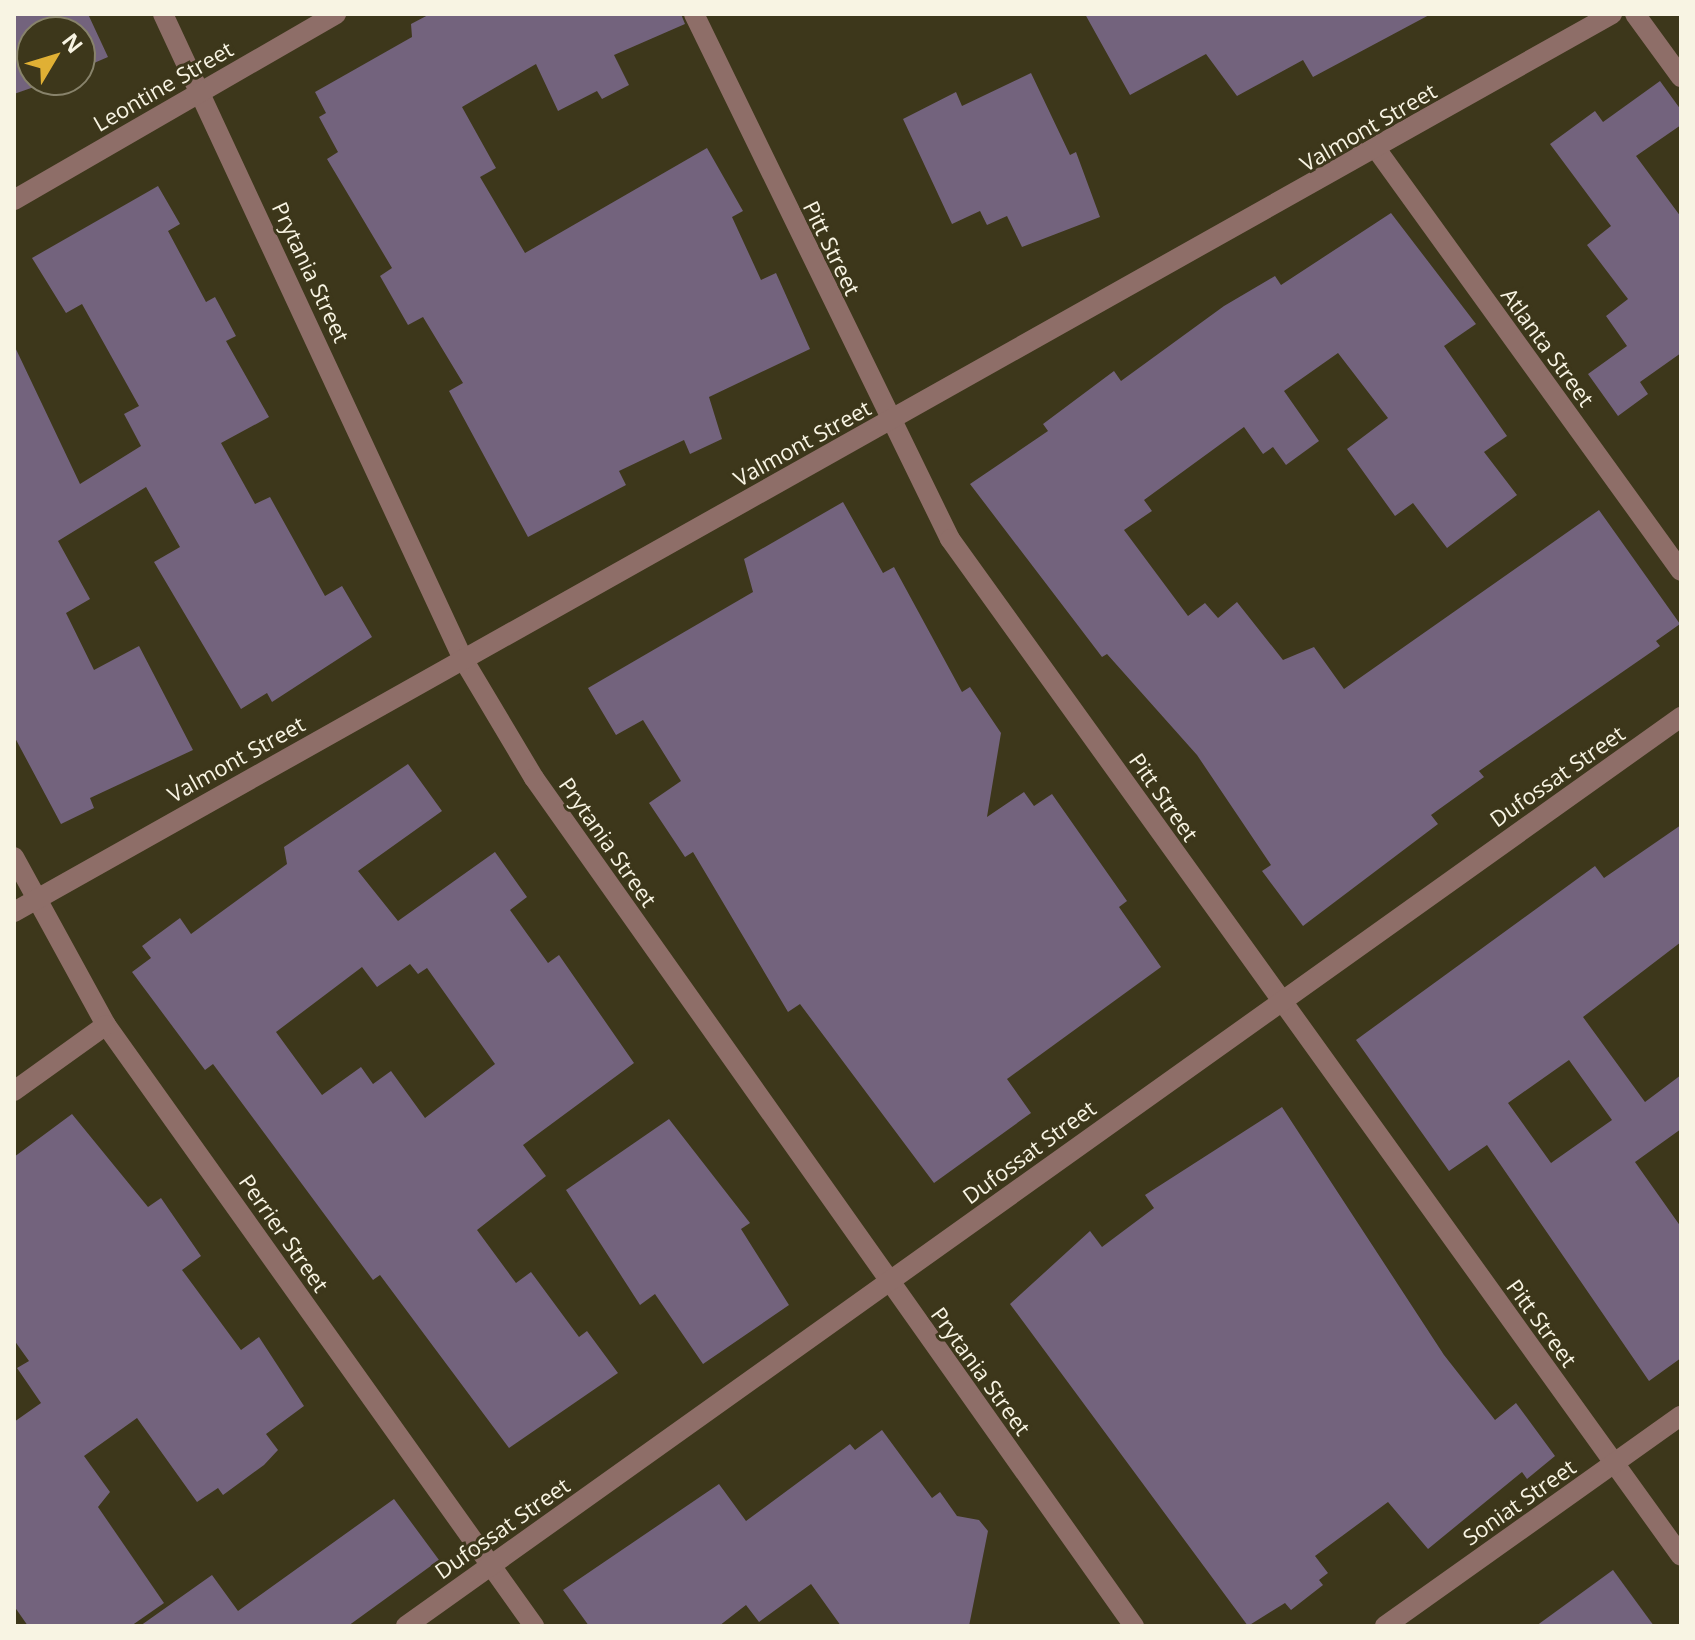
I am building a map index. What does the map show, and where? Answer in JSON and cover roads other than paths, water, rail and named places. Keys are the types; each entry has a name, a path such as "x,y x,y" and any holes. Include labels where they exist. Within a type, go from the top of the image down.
{"street":[{"name":"Prytania Street","path":"163,14 463,659 534,778 1134,1626"},
{"name":"Leontine Street","path":"14,200 336,14"},
{"name":"Pitt Street","path":"694,14 889,423 950,539 1681,1556"},
{"name":"Valmont Street","path":"14,912 1377,150 1612,14"},
{"path":"1635,14 1681,77"},
{"name":"Atlanta Street","path":"1377,150 1681,571"},
{"name":"Dufossat Street","path":"406,1626 1681,717"},
{"name":"Perrier Street","path":"14,857 34,900 106,1025 534,1626"},
{"path":"14,1091 106,1025"},
{"name":"Soniat Street","path":"1385,1626 1681,1416"}]}
